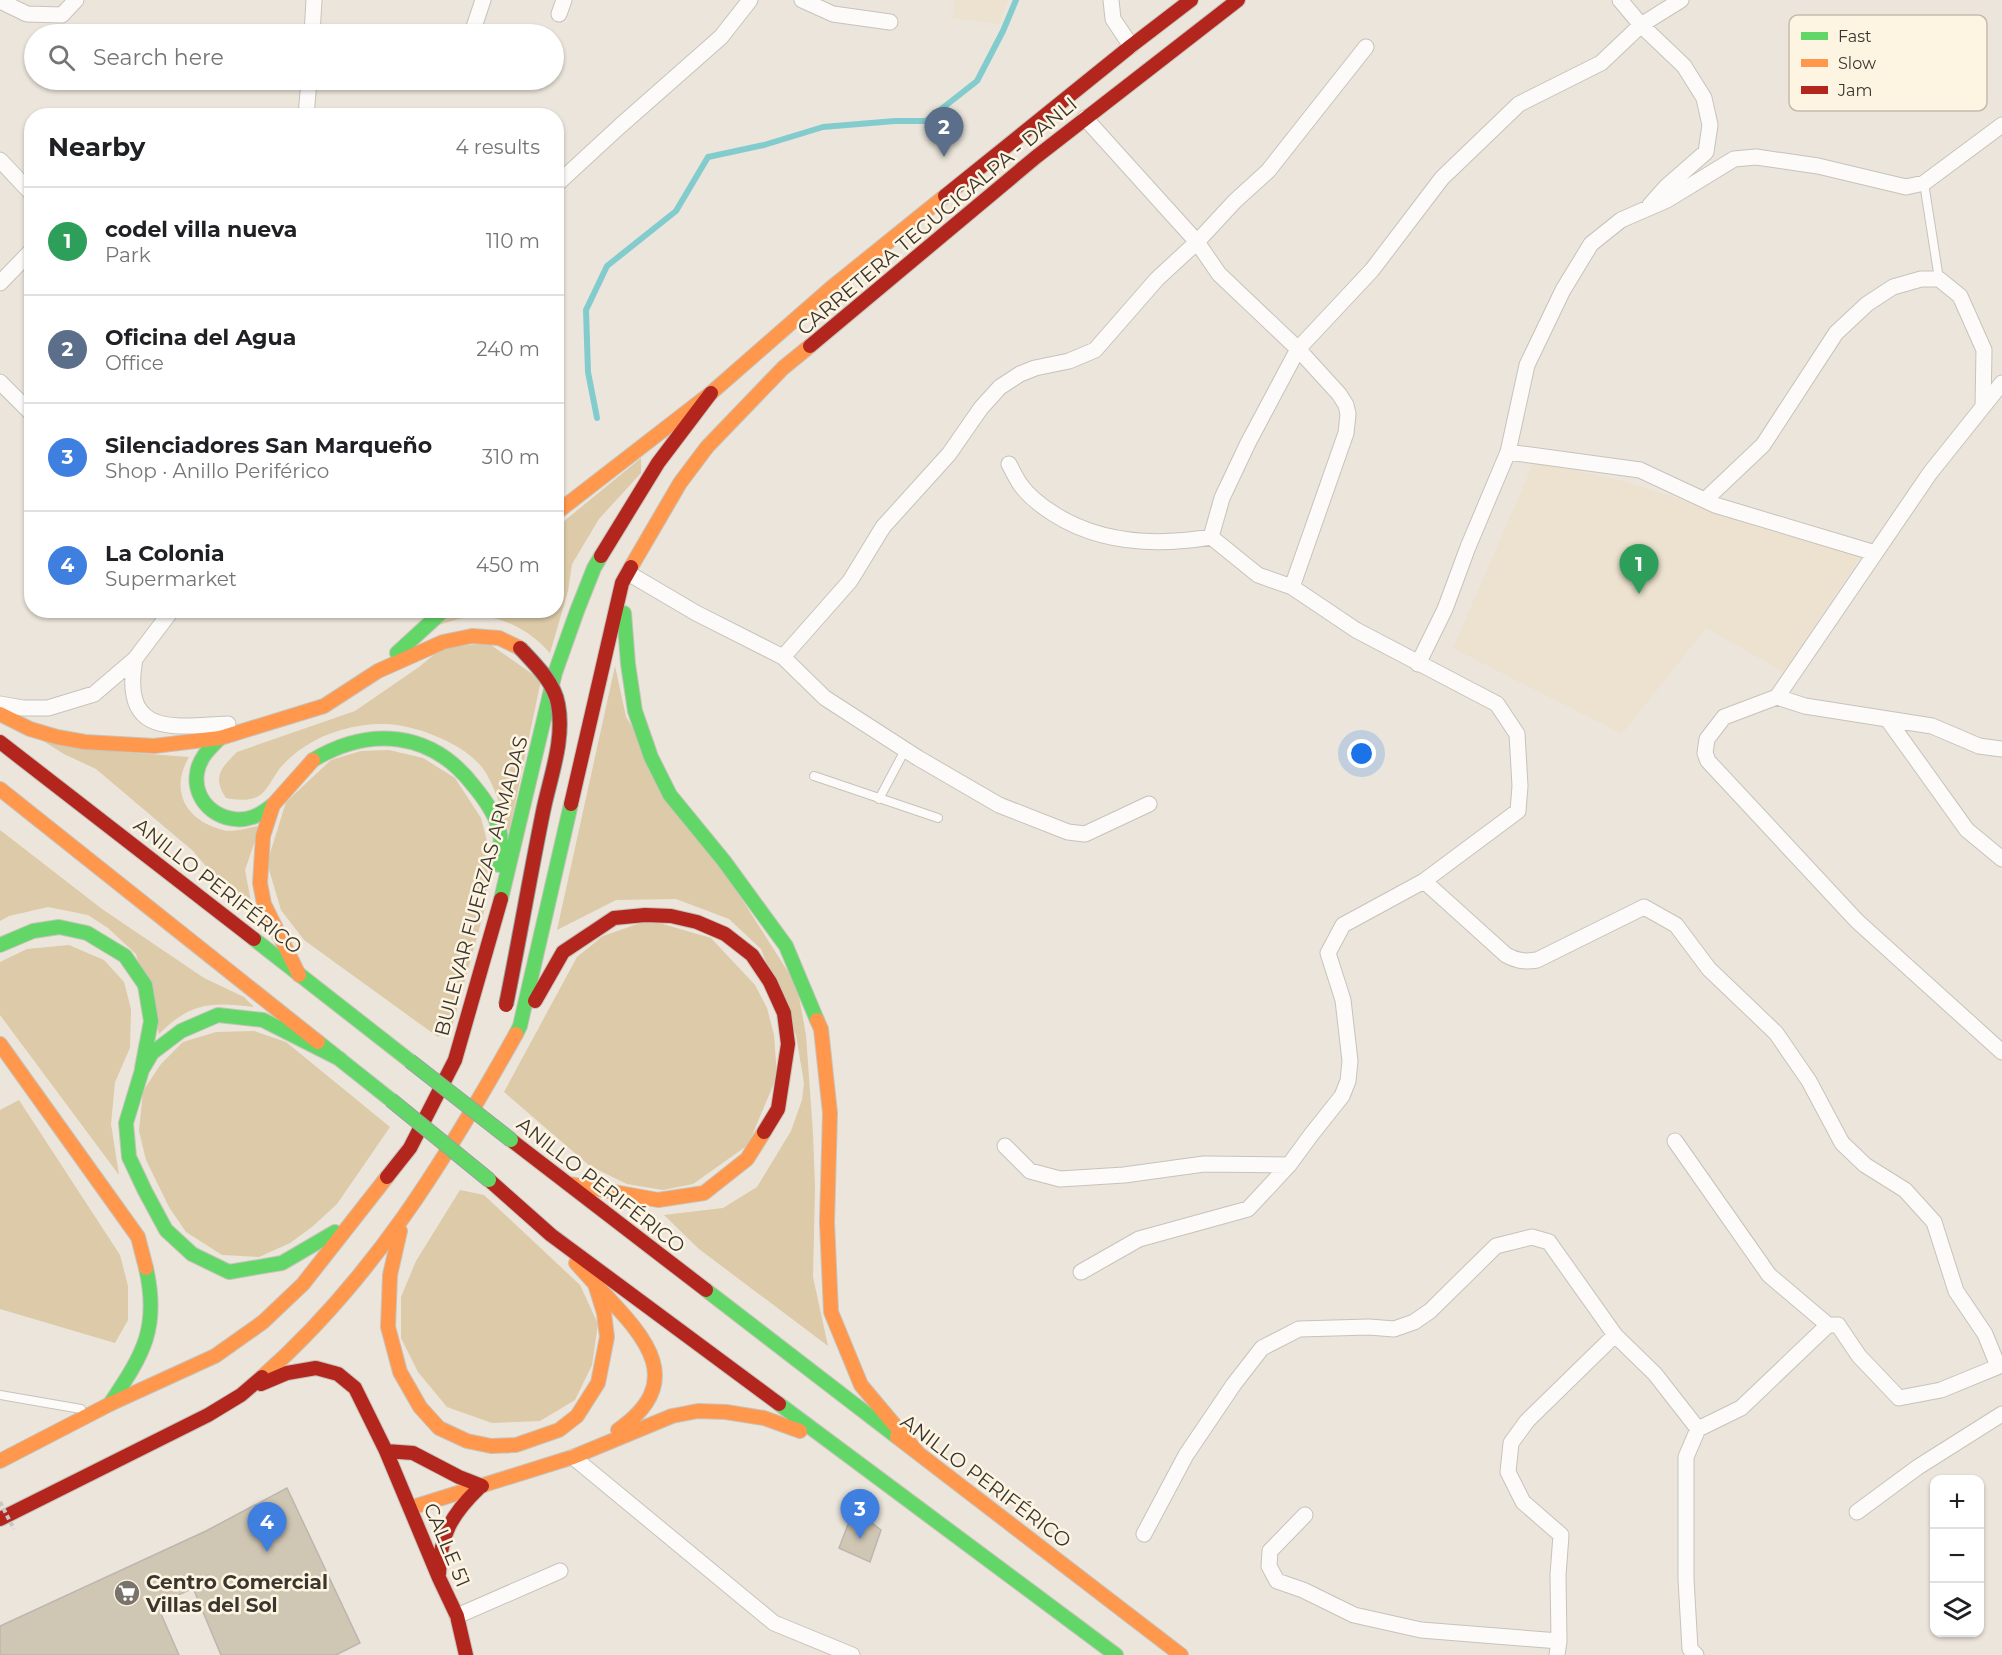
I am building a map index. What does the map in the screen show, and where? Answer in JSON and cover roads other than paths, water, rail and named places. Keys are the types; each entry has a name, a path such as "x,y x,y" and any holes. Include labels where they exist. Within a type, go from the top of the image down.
{"main road":[{"name":"CARRETERA TEGUCIGALPA - DANLI","path":"711,393 831,288 1191,0"},
{"name":"CARRETERA TEGUCIGALPA - DANLI","path":"625,578 680,483 708,447 783,368 1036,157 1238,0"},
{"path":"564,507 711,393"},
{"name":"BULEVAR FUERZAS ARMADAS","path":"0,1461 110,1404 215,1356 263,1322 303,1284 410,1148 455,1060 499,907 555,673 594,568 658,463 711,393"},
{"path":"520,1026 625,578"},
{"path":"625,578 628,664 635,711 651,757 670,795 724,861 786,946 820,1029 830,1113 827,1222 831,1312 861,1385 918,1453"},
{"path":"378,671 435,618"},
{"path":"0,714 30,729 85,742 154,746 220,738 324,706 378,671 443,642 472,636 499,638 520,648 535,664 558,701 560,721 557,752 505,1010"},
{"path":"220,738 208,747 199,760 195,775 198,790 205,804 217,815 231,820 246,820 261,815 273,805 312,761 332,749 357,741 382,738 415,743 442,755 464,772 484,798 500,833 499,907"},
{"name":"ANILLO PERIFÉRICO","path":"0,742 565,1183 1181,1655"},
{"path":"0,789 391,1100 489,1180 551,1235 1116,1655"},
{"path":"273,805 263,836 260,883 264,904 299,975"},
{"path":"0,1519 87,1478 190,1425 249,1389 326,1317 402,1222 488,1086 563,952 614,918 645,915 671,916 696,922 725,934 752,955 770,982 784,1013 788,1044 778,1109 747,1159 704,1193 658,1200 565,1183"},
{"path":"0,945 33,931 59,927 87,933 125,956 145,985 151,1021 142,1070 126,1123 129,1156 166,1230 192,1254 229,1272 282,1263 331,1236 370,1197"},
{"path":"142,1070 152,1053 181,1031 218,1015 263,1020 340,1059"},
{"path":"488,1086 498,1039"},
{"path":"0,1044 138,1237 148,1273 151,1308 147,1339 135,1364 110,1404"},
{"path":"402,1222 390,1275 388,1327 400,1372 420,1407 439,1428 467,1441 491,1446 516,1445 559,1430 577,1416 597,1383 607,1337 604,1312 595,1284"},
{"path":"551,1235 647,1342 654,1378 651,1400 639,1414 623,1427 573,1457"},
{"name":"CALLE 51","path":"249,1389 287,1373 316,1368 338,1374 355,1388 386,1451 457,1616 466,1655"},
{"path":"410,1508 573,1457 672,1416 698,1411 726,1412 764,1418 833,1444"},
{"path":"386,1451 402,1449 417,1454 454,1475 482,1486"},
{"path":"439,1578 439,1551 447,1525 463,1503 482,1486"}],"street":[{"path":"0,1 27,14 62,15 76,0"},
{"path":"313,24 314,0"},
{"path":"476,24 483,0"},
{"path":"564,178 721,37 750,0"},
{"path":"802,0 833,14 890,22"},
{"path":"1111,0 1113,19 1131,46"},
{"path":"1620,0 1641,25 1684,66 1704,98 1710,125 1706,152 1666,187 1646,209"},
{"path":"1210,537 1222,498 1248,443 1298,349 1372,270 1442,178 1519,105 1601,63 1641,25 1681,0"},
{"path":"783,657 850,581 883,526 949,454 981,408 1000,387 1020,374 1035,368 1069,361 1095,350 1156,279 1197,242 1235,201 1268,171 1366,46"},
{"path":"307,108 308,90"},
{"path":"1085,118 1197,242 1219,274 1298,349 1339,394 1346,405 1348,414 1346,433 1292,587"},
{"path":"1418,664 1445,609 1508,452 1527,365 1563,290 1591,244 1621,220 1667,200 1734,159 1756,157 1818,166 1906,187 1924,183 2002,126"},
{"path":"0,160 24,186"},
{"path":"0,284 24,258"},
{"path":"1705,500 1763,445 1836,333 1868,304 1893,287 1921,279 1939,279 1960,296 1984,350 1983,407"},
{"path":"0,382 24,406"},
{"path":"2002,383 1930,473 1777,697 1724,717 1707,739 1705,753 1708,761 1857,921 2002,1052"},
{"path":"1508,452 1640,471 1715,505 1875,553"},
{"path":"1008,464 1021,485 1038,504 1072,526 1105,537 1136,541 1192,540 1210,537 1258,575 1292,587 1356,630 1497,704 1517,734 1520,786 1518,811 1424,881 1342,925 1328,953 1343,1000 1350,1061 1348,1081 1342,1096 1289,1165 1248,1209 1139,1239 1081,1272"},
{"path":"625,578 783,657 825,698 905,750 999,806 1068,832 1085,834 1149,804"},
{"path":"0,704 23,708 48,708 94,694 135,659 166,618"},
{"path":"135,659 131,681 134,701 144,717 160,724 180,726 273,722"},
{"path":"1777,697 1805,706 1932,726 1979,746 2002,749"},
{"path":"1888,720 1967,830 2002,859"},
{"path":"1424,881 1506,956 1526,962 1537,960 1644,907 1676,925 1709,969 1776,1033 1809,1081 1842,1143 1865,1165 1905,1190 1934,1222 1956,1290 1985,1334 2000,1366 1941,1390 1899,1398 1859,1356 1838,1325 1828,1325 1769,1275 1675,1141"},
{"path":"1005,1146 1030,1171 1060,1179 1124,1176 1204,1164 1289,1165"},
{"path":"1144,1533 1185,1455 1233,1384 1262,1348 1299,1329 1369,1327 1394,1329 1413,1322 1430,1311 1496,1246 1532,1237 1549,1242 1615,1335 1655,1374 1698,1429"},
{"path":"1696,1655 1690,1649 1686,1579 1686,1457 1698,1429 1741,1408 1828,1325"},
{"path":"1305,1515 1270,1551 1269,1566 1277,1581 1303,1590 1354,1615 1421,1630 1521,1636 1558,1648 1558,1575 1561,1535 1523,1502 1508,1472 1510,1443 1527,1420 1615,1335"},
{"path":"1857,1512 1918,1467 2002,1414"},
{"path":"573,1457 774,1623 852,1655"},
{"path":"457,1616 560,1571"}],"lane":[{"path":"1924,183 1939,279"},
{"path":"879,799 905,750"},
{"path":"814,776 938,818"},
{"path":"0,1395 95,1412"}],"waterway":[{"path":"597,418 588,372 586,310 607,266 676,211 708,157 764,145 823,127 895,121 926,121 977,81 1016,0"}],"place":[{"name":"Oficina del Agua","path":"944,157"},
{"name":"codel villa nueva","path":"1639,594"},
{"name":"Silenciadores San Marqueño","path":"860,1539"},
{"name":"La Colonia","path":"267,1552"},
{"name":"Centro Comercial Villas del Sol","path":"127,1593"}]}
